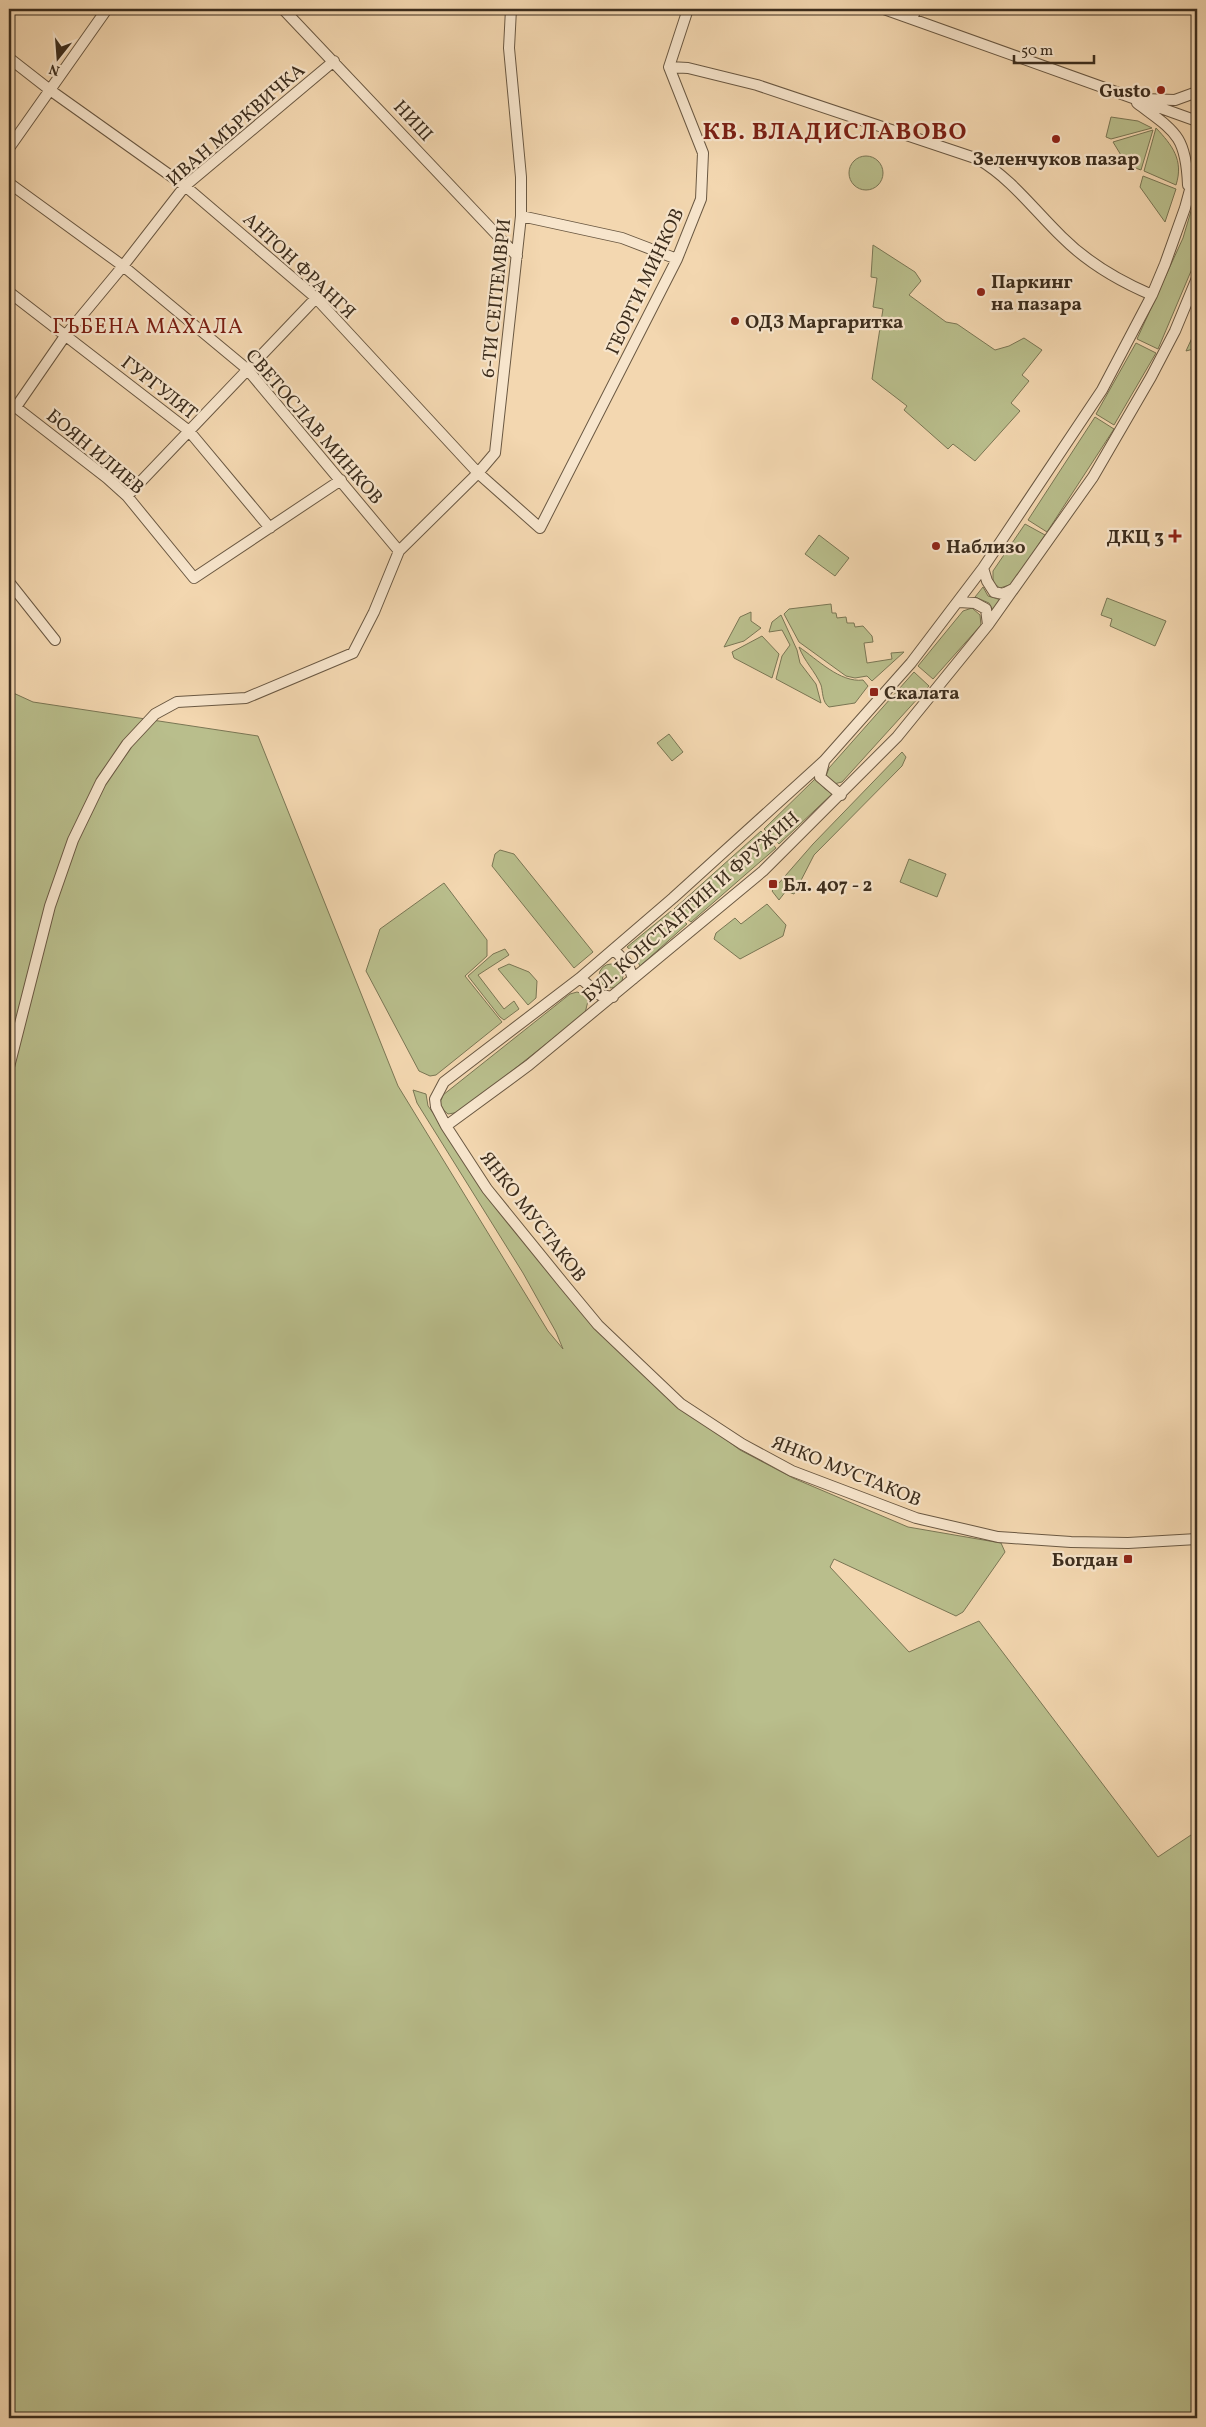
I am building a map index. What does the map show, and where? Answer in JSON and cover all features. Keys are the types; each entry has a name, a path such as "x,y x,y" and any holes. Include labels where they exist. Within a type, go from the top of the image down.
{"street":[{"path":"9,148 107,9"},
{"name":"НИШ","path":"283,9 517,256"},
{"name":"6-ТИ СЕПТЕМВРИ","path":"400,551 478,474 495,453 522,216 521,178 509,48 511,9"},
{"path":"688,9 669,67 688,68 757,85 978,159 999,172 1066,241 1120,281 1152,295"},
{"path":"884,9 914,14 1130,98 1197,121"},
{"name":"АНТОН ФРАНГЯ","path":"9,58 50,90 185,186 316,298 478,474 540,528"},
{"name":"ИВАН МЪРКВИЧКА","path":"12,405 185,186 334,61"},
{"name":"ГЕОРГИ МИНКОВ","path":"540,528 677,259 702,199 703,153 669,67"},
{"path":"1130,98 1174,100 1197,92"},
{"path":"1130,98 1175,132 1184,149 1189,195"},
{"name":"БУЛ. КОНСТАНТИН И ФРУЖИН","path":"614,950 824,761 877,703 959,602 984,568 1102,390 1152,295 1189,195 1197,164"},
{"name":"СВЕТОСЛАВ МИНКОВ","path":"9,183 123,266 247,370 400,551"},
{"path":"522,216 622,238 677,259"},
{"name":"БУЛ. КОНСТАНТИН И ФРУЖИН","path":"580,978 444,1082 435,1099 436,1108 446,1126 529,1065 763,871 897,737 1016,588 1088,484 1121,431 1175,331 1197,278"},
{"name":"ГУРГУЛЯТ","path":"9,292 189,431 270,528"},
{"path":"127,496 316,298"},
{"name":"БОЯН ИЛИЕВ","path":"12,405 107,478 127,496 194,578 270,528"},
{"path":"270,528 341,480"},
{"path":"9,1067 50,906 73,840 101,782 128,744 155,714 177,702 246,698 353,653 374,612 400,551"},
{"path":"984,568 987,581 994,592 1003,594 1016,588"},
{"path":"9,582 55,640"},
{"path":"959,602 975,603 986,609 988,625"},
{"path":"824,761 820,777 841,795"},
{"path":"613,996 604,996 594,992 580,978 614,950 628,964 633,978"},
{"path":"593,967 590,976 594,992"},
{"name":"ЯНКО МУСТАКОВ","path":"446,1126 487,1188 598,1324 681,1404 742,1444 792,1471 916,1518 998,1538 1128,1543 1197,1539"}],"green space":[{"path":"1111,117 1138,121 1152,128 1111,139 1106,137"},
{"path":"1156,128 1175,154 1178,168 1176,185 1144,171"},
{"path":"1153,130 1141,170 1127,165 1113,142"},
{"path":"866,156 878,161 883,173 878,185 866,190 854,185 849,173 854,161"},
{"path":"1143,176 1176,189 1165,222 1140,187"},
{"path":"1197,191 1197,257 1158,349 1137,339 1183,238"},
{"path":"873,245 915,272 921,281 909,295 946,322 957,324 995,350 1009,346 1024,338 1042,350 1022,375 1029,381 1011,403 1020,411 975,461 953,444 948,449 904,410 907,406 872,379 883,309 873,307 877,278 871,277"},
{"path":"1197,327 1197,348 1186,351"},
{"path":"1136,343 1156,353 1114,425 1096,414"},
{"path":"1095,417 1114,429 1047,532 1028,520"},
{"path":"1025,524 1045,535 1012,584 1000,588 993,583 993,571"},
{"path":"819,535 849,558 835,576 805,554"},
{"path":"983,587 988,596 1001,600 993,610 989,603 975,597"},
{"path":"1107,598 1166,621 1155,646 1110,626 1112,619 1101,615"},
{"path":"831,604 832,613 836,613 837,618 846,617 847,623 854,623 855,627 863,626 872,636 873,642 864,643 867,663 892,659 891,653 904,652 872,681 867,676 855,678 846,676 799,642 784,614 789,609"},
{"path":"972,608 980,615 981,625 933,679 918,666 963,611"},
{"path":"751,612 751,621 761,628 744,641 724,647 740,617"},
{"path":"781,615 797,650 800,663 816,684 821,703 776,679 782,656 790,645 782,630 769,632 772,622"},
{"path":"762,636 779,654 772,678 734,658 732,652"},
{"path":"799,647 837,674 854,680 863,680 868,686 855,703 829,707 824,700 819,680"},
{"path":"914,672 929,686 842,782 834,784 826,776 829,768"},
{"path":"9,691 33,702 258,736 398,1086 548,1331 563,1349 556,1332 523,1273 417,1103 413,1090 426,1094 428,1106 543,1264 680,1406 740,1450 793,1478 908,1527 1001,1543 1005,1552 963,1612 956,1616 834,1559 830,1567 909,1652 979,1621 1158,1857 1197,1831 1197,2418 9,2418"},
{"path":"669,734 683,752 672,761 657,743"},
{"path":"902,752 906,757 902,766 814,855 794,894 786,891 779,900 772,891 813,844"},
{"path":"816,778 825,789 833,793 779,844 764,829"},
{"path":"761,831 776,848 691,922 674,909"},
{"path":"500,850 514,854 593,952 574,968 492,866 495,854"},
{"path":"909,859 946,874 937,897 900,882"},
{"path":"444,883 487,940 487,956 465,976 502,1022 436,1075 430,1076 419,1071 366,971 380,929"},
{"path":"767,904 786,925 783,936 740,959 714,939 716,933 735,918 741,924"},
{"path":"671,911 687,924 640,966 633,952 627,947"},
{"path":"505,949 509,955 478,975 504,1009 514,1001 519,1009 504,1020 468,976 493,954"},
{"path":"509,964 529,972 537,981 536,998 528,1005 498,969"},
{"path":"611,964 619,968 623,976 619,984 611,988 603,984 599,976 603,968"},
{"path":"577,992 583,994 588,1001 585,1013 460,1112 448,1114 439,1106 443,1095 570,994"}],"place":[{"name":"Gusto","path":"1161,90"},
{"name":"Зеленчуков пазар","path":"1056,139"},
{"name":"Паркинг на пазара","path":"981,292"},
{"name":"ОДЗ Маргаритка","path":"735,321"},
{"name":"ДКЦ 3","path":"1175,536"},
{"name":"Наблизо","path":"936,546"},
{"name":"Скалата","path":"874,692"},
{"name":"Бл. 407 - 2","path":"773,884"},
{"name":"Богдан","path":"1128,1559"}],"district":[{"name":"КВ. ВЛАДИСЛАВОВО","path":"835,131"},
{"name":"ГЪБЕНА МАХАЛА","path":"148,326"}]}
